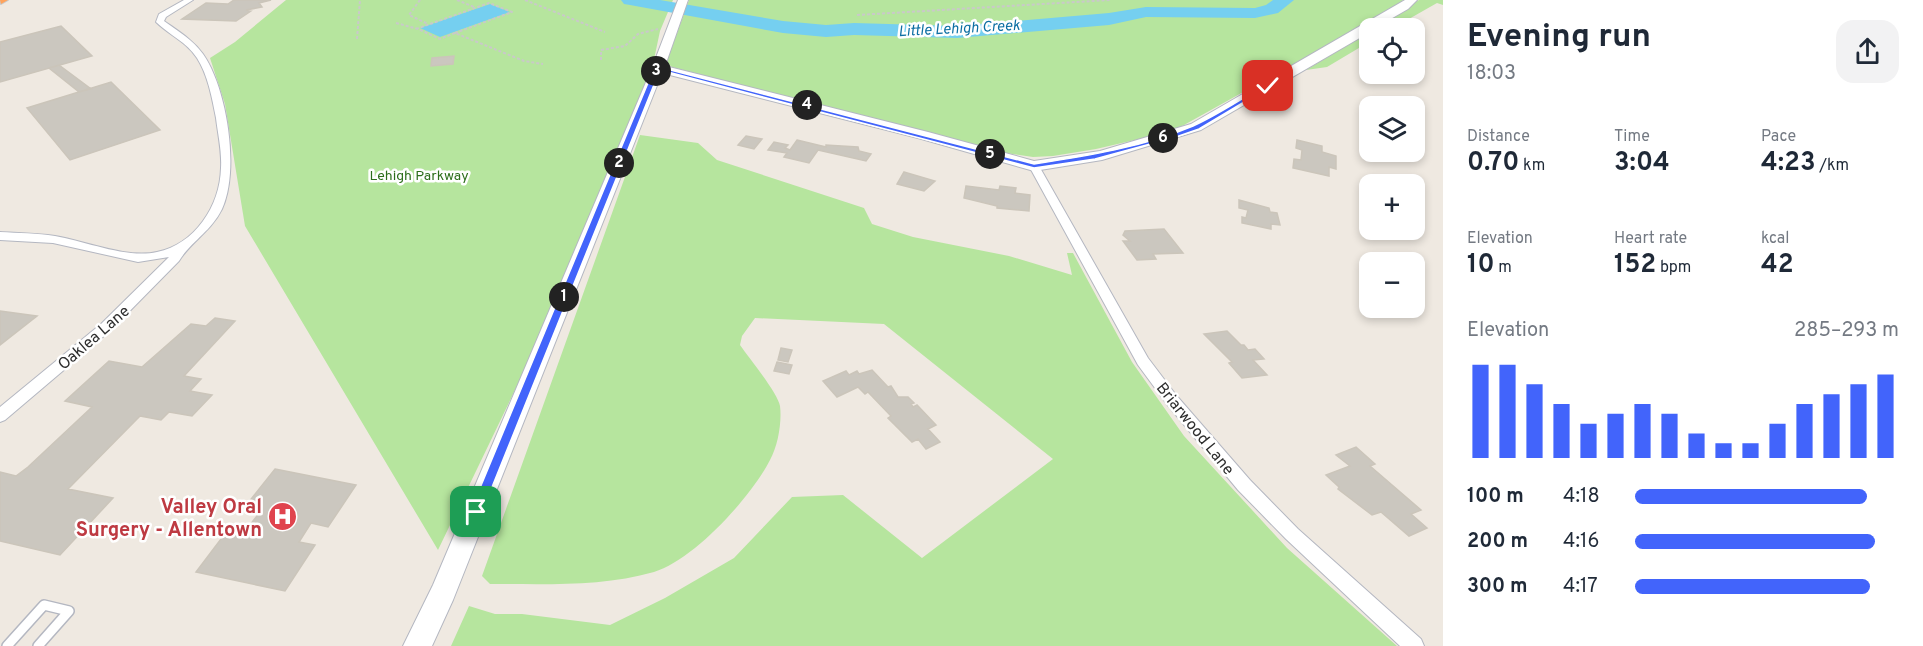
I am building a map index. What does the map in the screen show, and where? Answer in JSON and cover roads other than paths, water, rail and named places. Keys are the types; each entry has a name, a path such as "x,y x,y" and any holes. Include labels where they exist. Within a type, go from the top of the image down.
{"street":[{"name":"Oaklea Lane","path":"0,236 52,239 138,258 161,256 178,250 195,240 215,208 226,173 218,106 205,66 190,45 160,21 162,16 189,0"},
{"path":"417,646 444,591 658,68 683,0"},
{"path":"658,68 914,132 1034,166 1102,155 1196,127 1404,7 1412,0"},
{"name":"Briarwood Lane","path":"1034,166 1143,361 1171,399 1210,447 1268,509 1414,646"},
{"name":"Oaklea Lane","path":"0,416 130,306 175,258 178,250"}],"lane":[{"path":"7,646 44,605 69,611 39,646"}],"water":[{"path":"490,4 510,12 440,37 420,28"}],"waterway":[{"name":"Little Lehigh Creek","path":"630,0 783,27 826,31 854,29 957,32 1109,19 1146,12 1255,13 1272,9 1285,0"}],"place":[{"name":"Valley Oral Surgery - Allentown","path":"283,517"}],"park label":[{"name":"Lehigh Parkway","path":"419,175"}]}
